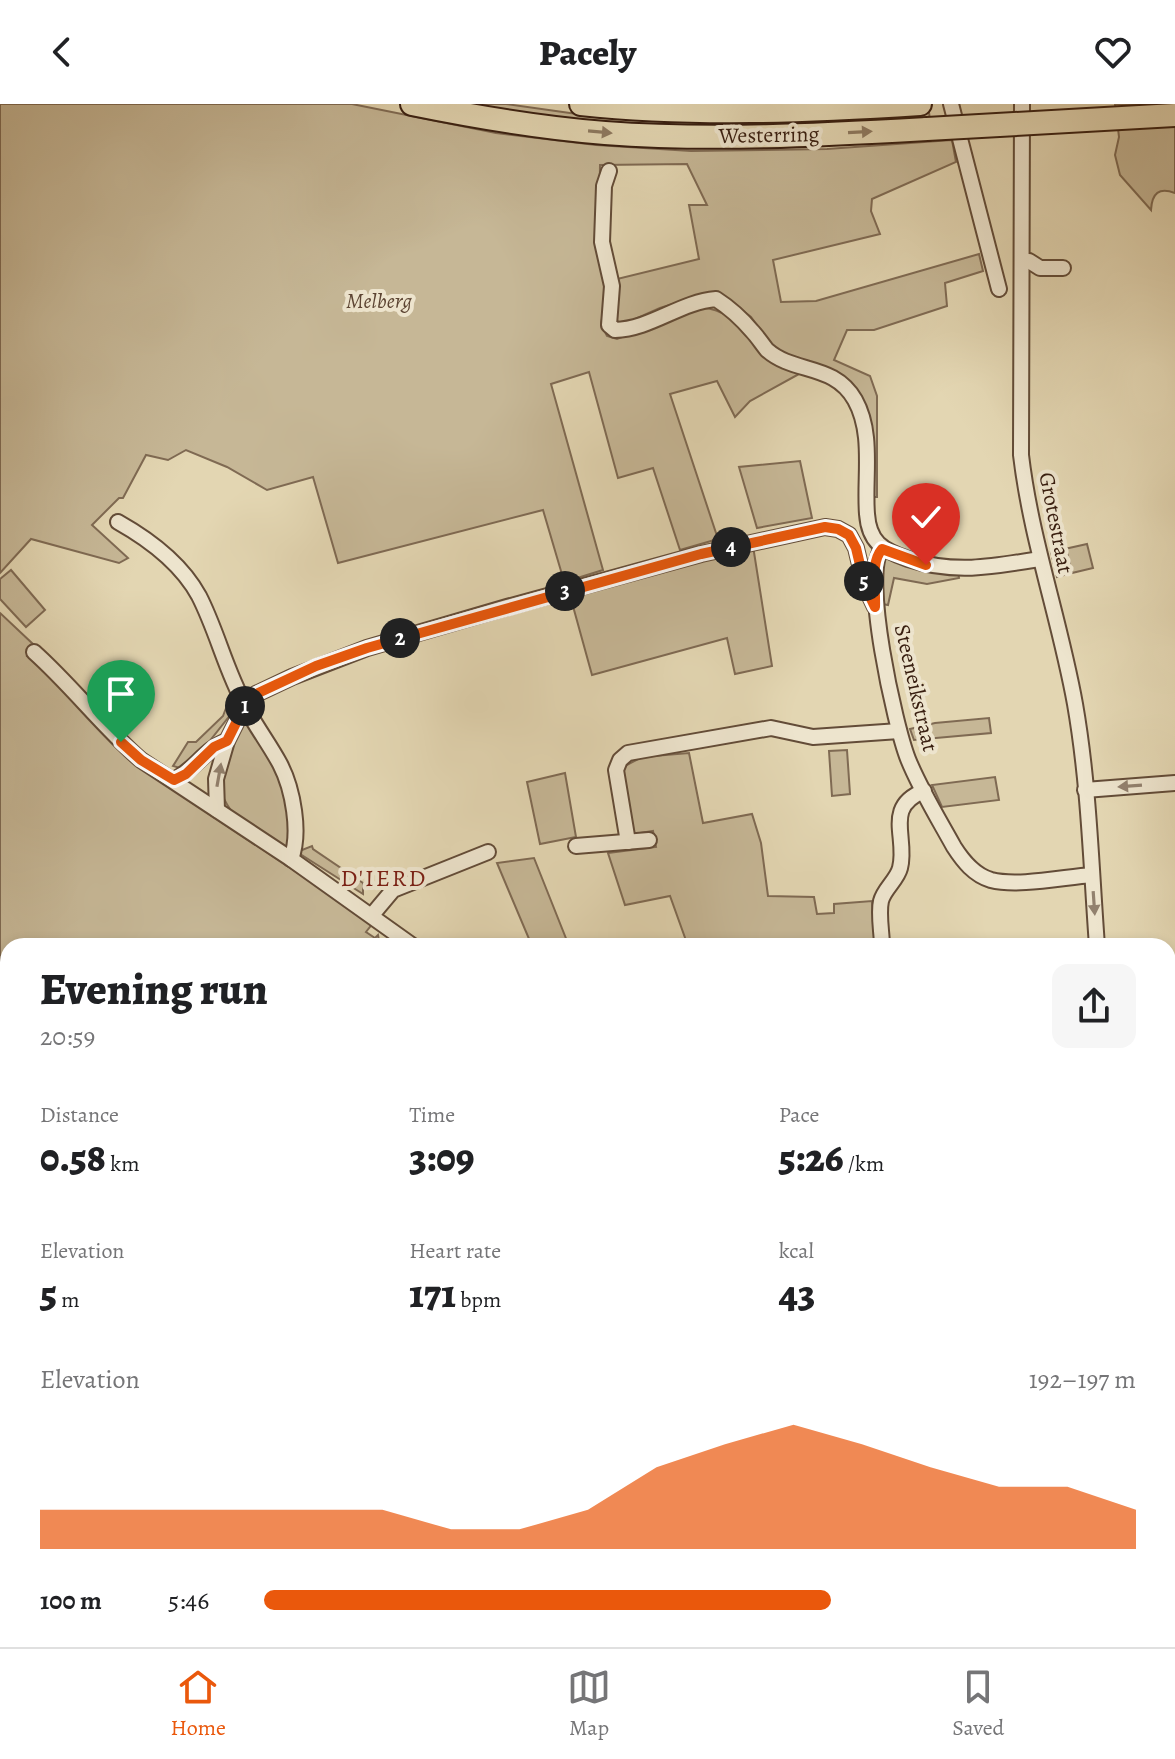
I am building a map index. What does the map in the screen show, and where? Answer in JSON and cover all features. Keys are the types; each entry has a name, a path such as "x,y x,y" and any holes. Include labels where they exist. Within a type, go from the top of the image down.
{"highway":[{"name":"Westerring","path":"412,104 487,120 605,133 722,137 1175,115"},
{"name":"Westerring","path":"581,104 671,111 752,112 920,104"}],"street":[{"path":"951,104 999,289"},
{"name":"Grotestraat","path":"1022,104 1021,455 1026,501 1068,670 1085,790 1096,938"},
{"path":"609,171 604,186 602,242 612,286 609,325 615,330 629,330 697,301 716,299 737,314 768,350 787,361 819,370 847,388 861,415 865,434 867,515 871,533 882,549 939,568 992,567 1039,559"},
{"path":"1022,261 1029,261 1040,268 1063,268"},
{"path":"118,522 146,537 190,582 245,705"},
{"path":"217,810 216,779 227,741 245,705 256,694 292,677 367,648 701,554 825,527 849,535 875,607"},
{"name":"Steeneikstraat","path":"882,549 876,555 875,607 899,731 924,791 962,860 991,880 1010,882 1092,875"},
{"path":"34,652 66,680 141,760 291,859 400,938"},
{"path":"253,720 282,767 290,796 296,835 291,859"},
{"path":"628,842 616,770 620,760 628,753 771,728 813,737 899,731"},
{"path":"174,780 186,774 214,747 227,741"},
{"path":"1085,790 1175,783"},
{"path":"882,938 881,901 899,872 902,859 899,817 903,806 924,791"},
{"path":"576,846 649,840"},
{"path":"372,915 393,890 488,852"}],"green space":[{"name":"Melberg","path":"0,104 352,104 496,133 596,145 691,151 827,149 952,140 956,162 872,199 871,211 880,234 773,260 781,302 816,301 979,254 983,271 945,283 947,306 874,330 847,330 834,360 870,376 877,396 877,497 870,497 860,398 772,346 751,317 725,297 695,297 624,324 614,320 617,279 699,259 689,205 707,205 687,164 600,165 599,242 608,285 601,324 607,336 617,339 700,308 712,309 740,327 770,361 799,374 750,401 735,417 717,381 670,394 718,539 680,550 653,468 618,478 589,372 551,384 603,570 558,584 561,571 543,510 338,563 313,477 267,490 227,467 186,450 168,460 146,455 123,498 119,498 92,525 128,558 119,563 31,539 0,573"},
{"path":"454,104 506,104 577,114 804,119 929,112 930,121 669,128 548,118"},
{"path":"1115,104 1158,104 1165,127 1175,126 1175,193 1157,193 1151,210 1120,175 1115,155 1119,137"},
{"path":"800,461 812,518 757,528 739,467"},
{"path":"1087,544 1093,568 1072,573 1067,553 1060,555 1064,575 1057,577 1051,552"},
{"path":"753,546 772,666 735,674 727,638 592,675 571,599 557,600"},
{"path":"884,556 958,571 959,578 927,584 894,578 888,605 882,604 878,563"},
{"path":"11,570 45,610 26,627 0,599 0,579"},
{"path":"0,613 34,645 27,656 57,680 119,749 161,782 373,923 366,932 375,938 0,938"},
{"path":"228,703 231,714 193,762 180,768 173,766 188,742 196,742 223,716"},
{"path":"243,718 248,719 279,769 288,798 290,847 286,848 232,812 222,794 226,762"},
{"path":"989,718 991,733 914,740 910,729 935,723"},
{"path":"847,750 850,794 832,796 829,751"},
{"path":"689,753 703,823 752,814 761,843 768,896 814,897 817,914 834,913 834,904 872,901 874,938 685,938 670,896 625,905 608,853 656,847 653,831 634,834 622,778 623,767 642,757"},
{"path":"565,773 576,837 540,844 527,782"},
{"path":"995,777 999,800 942,807 932,785"},
{"path":"312,846 363,883 363,894 297,852"},
{"path":"534,858 566,938 529,938 497,863"}],"district":[{"name":"D'IERD","path":"384,878"}],"route":[{"path":"121,742 141,760 174,780 186,774 214,747 227,741 245,705 256,694 316,666 507,607 762,539 825,527 849,535 875,607 876,555 882,549 926,565"}]}
